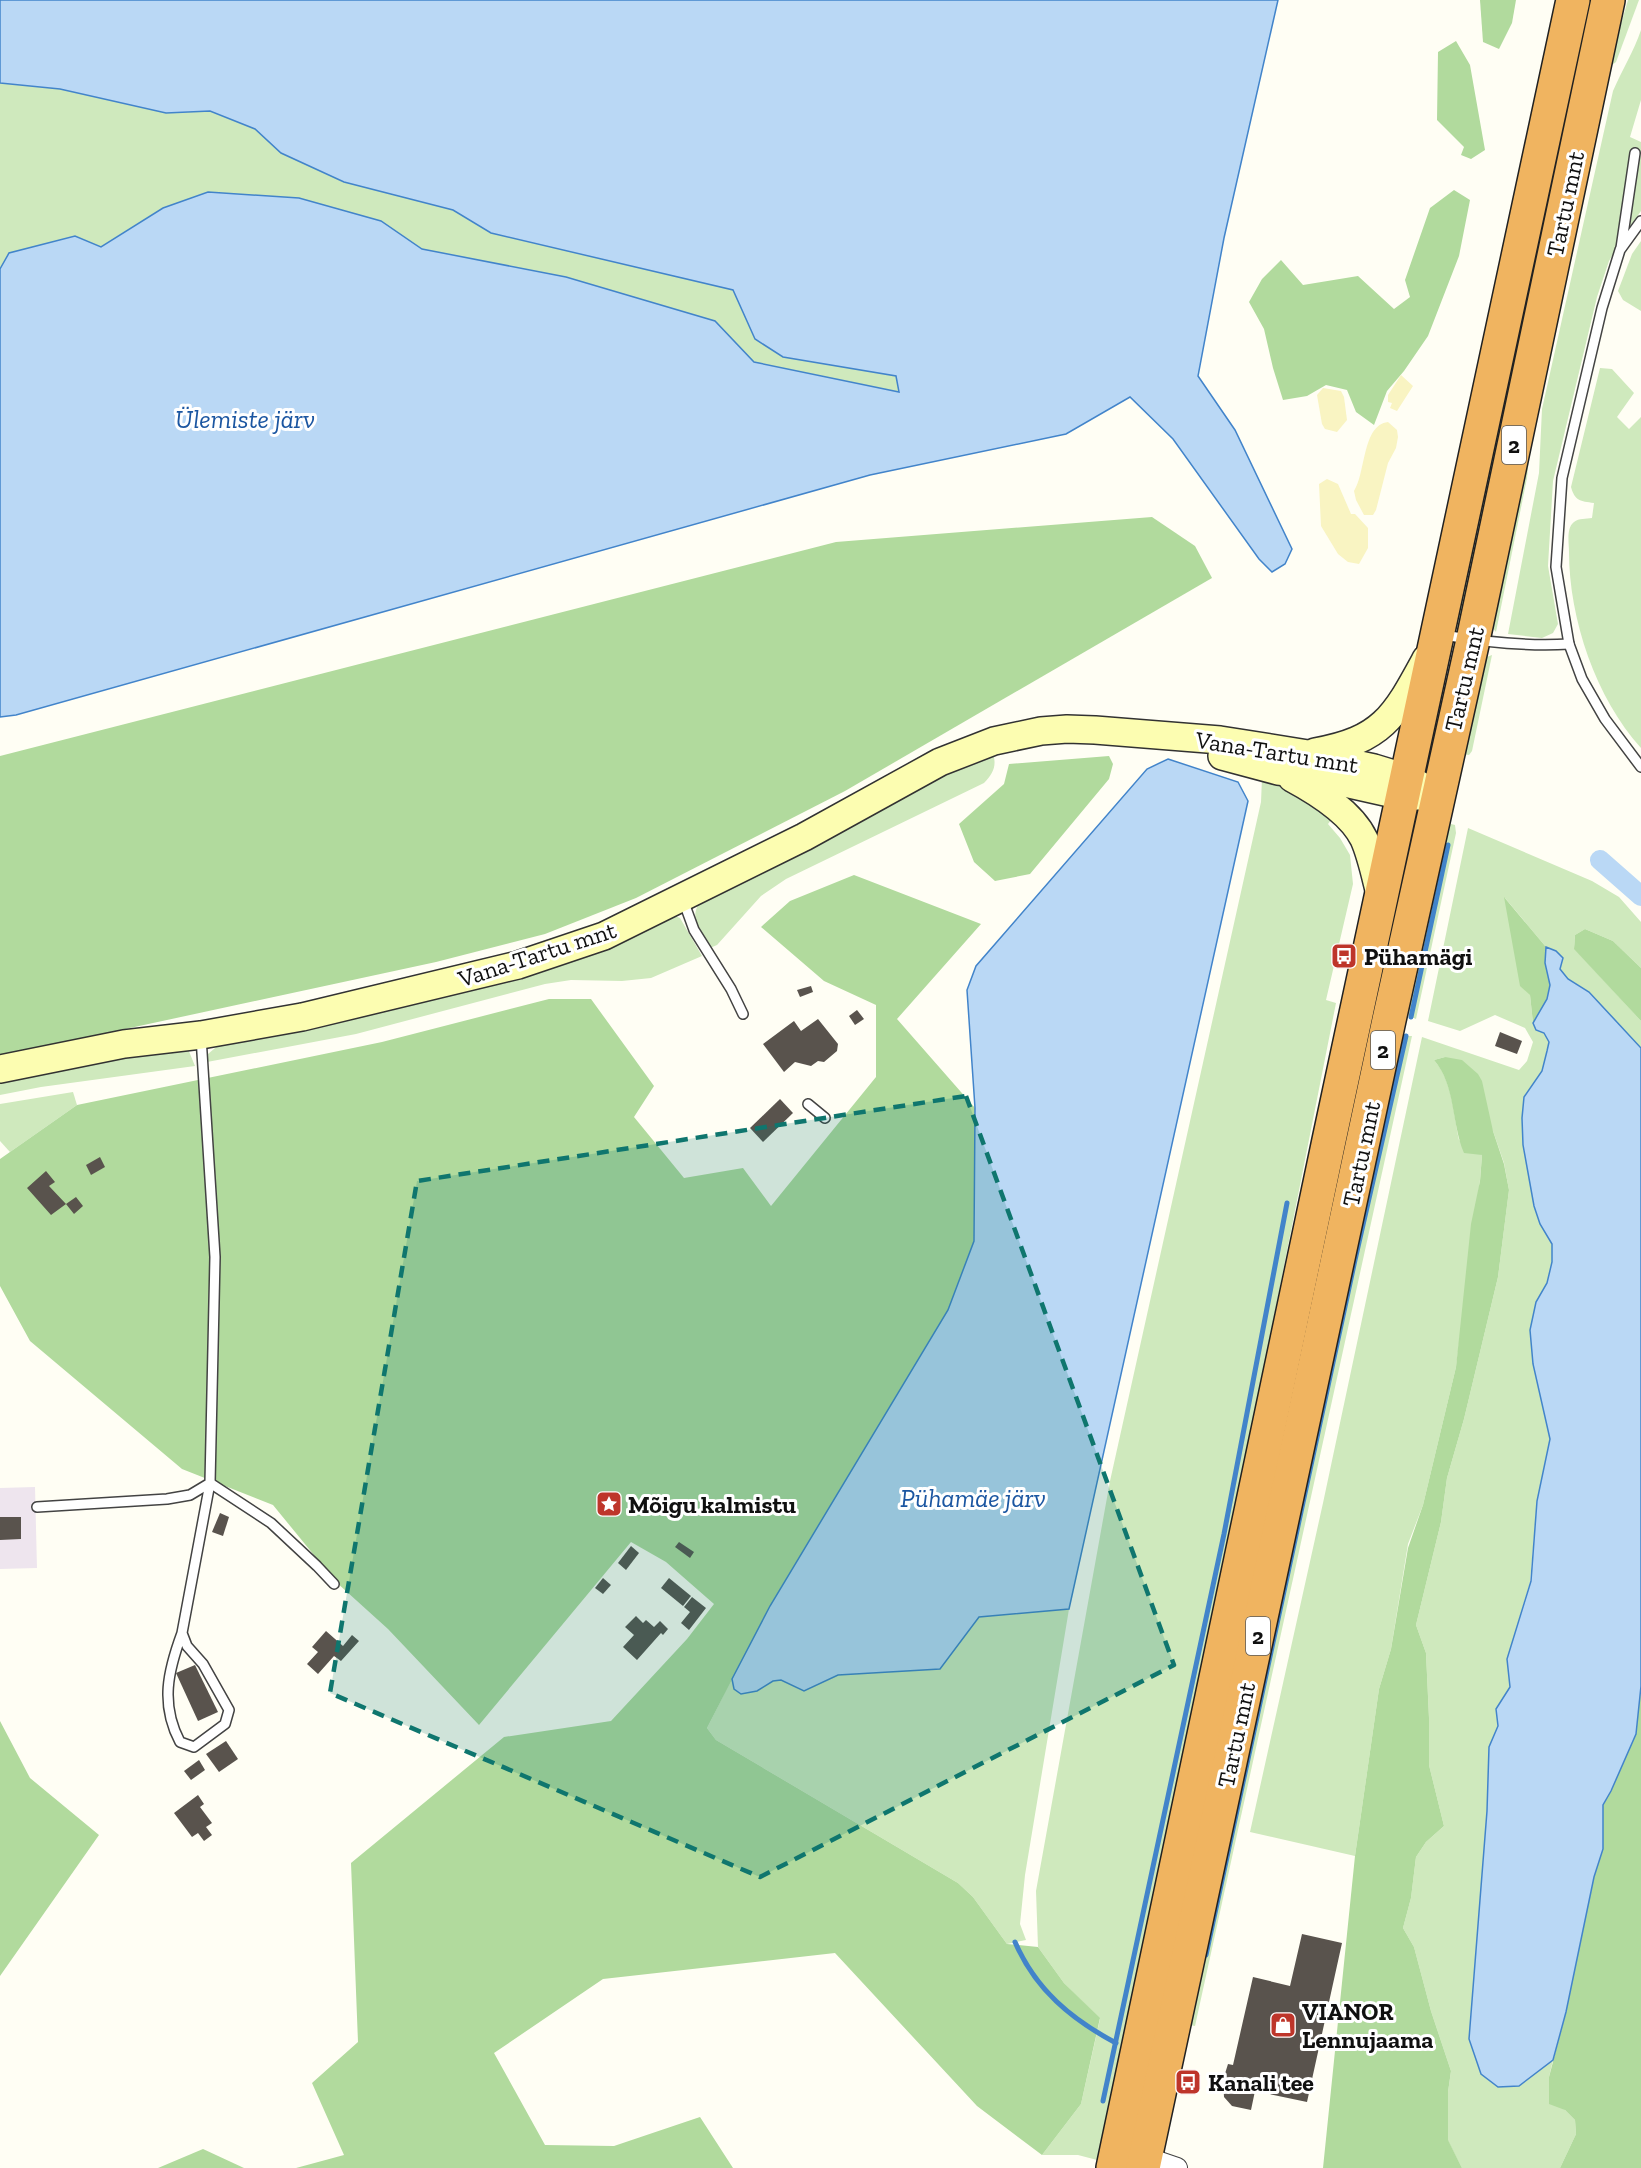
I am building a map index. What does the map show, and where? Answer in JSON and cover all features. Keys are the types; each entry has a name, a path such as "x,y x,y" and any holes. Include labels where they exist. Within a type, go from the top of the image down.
{"highway":[{"name":"Tartu mnt","path":"1130,2160 1305,1243 1439,634 1573,0"},
{"name":"Tartu mnt","path":"1130,2160 1473,640 1608,0"}],"street":[{"path":"1308,754 1362,739 1383,724 1402,703 1439,634"},
{"name":"Vana-Tartu mnt","path":"0,1069 124,1044 201,1035 303,1017 518,965 604,936 804,837 964,751 994,741 1041,731 1067,729 1220,740 1308,754 1374,768 1405,787"},
{"name":"Vana-Tartu mnt","path":"1144,735 1278,771 1405,787"},
{"path":"1278,771 1305,785 1349,820 1363,838 1381,898"},
{"path":"1405,787 1438,795"},
{"path":"1130,2160 1177,2168"}],"lane":[{"path":"1635,153 1620,250 1602,308 1562,478 1556,567 1569,644 1582,679 1605,719 1641,767"},
{"path":"1620,250 1641,222"},
{"path":"1439,634 1473,640 1539,646 1569,644"},
{"path":"682,898 694,930 731,988 743,1014"},
{"path":"182,1633 187,1646 203,1664 229,1710 225,1724 194,1747 180,1742 172,1727 168,1704 170,1665 182,1633 210,1483 215,1257 201,1035"},
{"path":"808,1104 825,1118"},
{"path":"36,1507 167,1499 190,1495 210,1483"},
{"path":"210,1483 271,1523 318,1566 334,1584"}],"highlighted area":[{"path":"966,1096 1174,1665 760,1877 330,1693 417,1181"}],"shaded area":[{"path":"35,1487 37,1568 0,1569 0,1488"}],"green space":[{"path":"1480,0 1516,0 1512,23 1499,49 1483,42"},
{"path":"1584,0 1595,0 1463,629 1452,627"},
{"path":"1628,0 1639,0 1616,62 1608,68"},
{"path":"1641,30 1641,100 1630,137 1641,142 1641,211 1609,261 1597,297 1553,481 1548,566 1558,624 1553,633 1542,638 1508,634 1539,473 1542,409 1613,91"},
{"path":"1456,41 1470,65 1485,150 1471,159 1461,155 1464,147 1437,120 1438,52"},
{"path":"0,83 60,89 166,113 210,111 255,129 281,153 344,182 453,210 491,233 733,290 755,339 783,357 897,376 900,392 754,362 715,321 566,277 422,249 380,221 163,208 101,247 9,253 0,269"},
{"path":"1454,190 1470,200 1459,256 1428,336 1387,391 1374,425 1356,412 1347,390 1326,385 1307,396 1283,400 1264,329 1249,302 1262,279 1281,260 1303,285 1358,276 1394,309 1410,297 1405,280 1430,208"},
{"path":"1641,241 1641,311 1623,300 1618,291 1632,254"},
{"path":"1600,368 1612,369 1634,393 1617,417 1629,429 1641,417 1641,748 1625,728 1598,682 1580,630 1570,578 1568,540 1571,525 1580,519 1592,518 1594,503 1579,499 1574,495 1571,487"},
{"path":"1532,429 1527,478 1496,632 1491,626"},
{"path":"1152,517 1195,546 1212,578 845,791 636,898 545,934 436,962 0,1056 0,756 836,542"},
{"path":"1492,655 1472,751 1469,755 1461,754 1484,658"},
{"path":"993,753 995,762 993,770 984,783 786,879 761,896 717,945 710,948 696,921 696,909 699,903 940,774"},
{"path":"1109,756 1113,764 1109,779 1030,874 995,881 974,862 959,824 1004,784 1009,764"},
{"path":"1262,778 1288,788 1334,816 1328,824 1350,855 1353,884 1326,1000 1336,1003 1219,1595 1101,2161 1078,2155 1042,2155 1081,2104 1100,2019 1064,1983 1038,1947 1036,1891 1110,1481 1261,802"},
{"path":"1451,824 1455,825 1456,833 1416,1019 1407,1015 1447,829"},
{"path":"1468,828 1592,881 1619,897 1641,922 1641,968 1613,941 1585,929 1575,935 1574,948 1641,1021 1641,1048 1589,992 1568,979 1560,969 1556,951 1546,947 1505,898 1530,995 1533,1023 1536,1030 1544,1033 1549,1042 1542,1071 1524,1097 1522,1118 1523,1145 1534,1206 1540,1224 1552,1244 1552,1262 1547,1283 1536,1302 1533,1364 1550,1439 1537,1501 1530,1582 1507,1660 1510,1687 1496,1709 1498,1726 1489,1747 1487,1811 1469,2039 1519,2086 1553,2060 1549,2077 1565,2110 1575,2120 1576,2134 1560,2168 1462,2168 1448,2141 1448,2092 1451,2071 1431,2011 1414,1947 1403,1928 1411,1898 1416,1857 1426,1842 1444,1826 1429,1765 1426,1653 1416,1625 1441,1522 1447,1478 1464,1419 1498,1277 1509,1190 1504,1163 1493,1131 1445,1057 1434,1060 1449,1088 1459,1140 1482,1155 1480,1180 1456,1367 1423,1505 1408,1544 1391,1649 1379,1689 1355,1856 1250,1832 1422,1037 1519,1070 1527,1061 1533,1042 1525,1028 1495,1015 1460,1031 1428,1021"},
{"path":"854,875 981,924 897,1019 975,1108 974,1241 948,1310 770,1606 707,1728 716,1740 958,1883 973,1897 1007,1944 1038,1947 1064,1983 1100,2018 1081,2104 1042,2155 977,2106 835,1953 603,1979 494,2053 545,2145 614,2146 700,2117 733,2168 296,2168 344,2155 312,2083 358,2042 351,1863 504,1737 611,1721 687,1639 714,1604 666,1562 631,1542 479,1725 388,1629 336,1582 273,1505 182,1469 30,1341 0,1286 0,1159 77,1105 382,1042 549,999 591,999 654,1086 634,1117 684,1178 743,1168 771,1206 876,1077 876,1005 824,981 761,927 790,901"},
{"path":"1504,897 1546,947 1545,963 1550,985 1547,999 1533,1023 1530,995 1520,986"},
{"path":"675,916 680,918 702,956 651,978 622,981 571,980 545,984 356,1034 207,1062 208,1054 221,1043 618,940"},
{"path":"1585,929 1613,941 1641,968 1641,1021 1574,949 1575,935"},
{"path":"1400,1036 1412,1036 1195,2026 1189,2025"},
{"path":"188,1049 195,1066 41,1087 0,1095 0,1080 120,1056"},
{"path":"1445,1057 1462,1060 1478,1074 1482,1081 1509,1190 1498,1277 1464,1419 1447,1478 1441,1522 1416,1625 1426,1653 1429,1765 1444,1826 1426,1842 1416,1857 1411,1898 1403,1928 1414,1947 1431,2011 1451,2071 1448,2092 1448,2140 1462,2168 1323,2168 1355,1856 1379,1689 1391,1649 1408,1548 1423,1505 1456,1367 1471,1224 1480,1181 1482,1155 1464,1153 1450,1093 1441,1070 1434,1060"},
{"path":"73,1092 77,1105 10,1152 0,1141 0,1104"},
{"path":"1069,1609 1025,1875 1020,1924 1026,1940 1007,1944 973,1897 958,1883 716,1740 707,1728 732,1679 734,1689 757,1691 773,1681 781,1680 804,1691 838,1675 940,1669 979,1617"},
{"path":"1641,1686 1641,2168 1560,2168 1576,2134 1575,2120 1565,2110 1549,2104 1549,2077 1566,2012 1594,1877 1603,1849 1603,1805 1636,1733"},
{"path":"0,1721 30,1778 99,1835 0,1976"},
{"path":"203,2149 244,2168 158,2168"}],"sand":[{"path":"1401,375 1413,386 1397,411 1390,408 1392,403 1388,402 1388,395"},
{"path":"1323,388 1341,391 1344,397 1347,420 1337,432 1325,429 1322,424 1317,395"},
{"path":"1388,422 1397,430 1396,448 1388,463 1376,510 1373,515 1364,515 1354,491 1369,440 1380,425"},
{"path":"1327,479 1338,484 1351,514 1355,514 1368,528 1368,548 1359,564 1348,562 1338,554 1321,526 1319,484"}],"water":[{"name":"Ülemiste järv","path":"0,0 1278,0 1224,238 1198,376 1235,430 1292,549 1285,564 1272,572 1259,559 1173,439 1130,397 1066,434 870,475 16,715 0,717 0,269 9,253 75,236 101,247 163,208 208,192 299,198 381,221 422,249 566,277 715,321 754,362 899,392 896,376 783,357 755,339 733,290 491,233 453,210 344,182 281,153 255,129 210,111 166,113 60,89 0,83"},
{"name":"Pühamäe järv","path":"1168,759 1238,782 1248,801 1069,1609 979,1617 940,1669 838,1675 804,1691 781,1680 773,1681 757,1691 741,1694 734,1689 732,1679 770,1606 948,1310 974,1241 975,1108 967,990 976,966 1147,769"},
{"path":"1546,947 1556,951 1563,958 1560,969 1568,979 1589,992 1641,1048 1641,1686 1636,1734 1603,1805 1603,1849 1594,1877 1566,2012 1553,2060 1519,2086 1498,2087 1481,2074 1469,2039 1487,1811 1489,1747 1498,1726 1496,1709 1510,1687 1507,1659 1531,1581 1537,1501 1550,1439 1533,1364 1530,1330 1536,1302 1547,1283 1552,1262 1552,1244 1540,1224 1534,1206 1523,1145 1522,1118 1524,1097 1542,1071 1549,1042 1544,1033 1536,1030 1533,1023 1547,999 1550,985 1545,963"}],"building":[{"path":"811,986 813,992 800,997 797,990"},
{"path":"857,1010 864,1019 855,1025 849,1016"},
{"path":"818,1019 838,1044 837,1051 824,1062 818,1061 811,1066 795,1062 784,1072 763,1044 794,1021 801,1031"},
{"path":"1500,1032 1522,1041 1517,1054 1495,1046"},
{"path":"780,1099 793,1113 763,1142 750,1128"},
{"path":"100,1157 105,1167 91,1175 86,1165"},
{"path":"46,1171 55,1182 49,1186 66,1204 51,1215 27,1188"},
{"path":"76,1197 83,1206 74,1214 66,1204"},
{"path":"220,1513 229,1517 223,1536 212,1532"},
{"path":"0,1517 21,1517 21,1539 0,1540"},
{"path":"679,1542 694,1552 690,1558 675,1547"},
{"path":"631,1546 639,1553 626,1570 618,1563"},
{"path":"603,1578 611,1585 603,1594 595,1588"},
{"path":"669,1578 691,1596 683,1606 661,1588"},
{"path":"692,1597 706,1608 689,1630 681,1623 690,1612 684,1607"},
{"path":"636,1616 643,1623 646,1620 654,1627 660,1621 668,1629 663,1635 661,1633 637,1660 623,1647 634,1635 625,1627"},
{"path":"326,1631 343,1646 352,1635 359,1641 341,1661 334,1656 318,1674 307,1664 318,1652 312,1647"},
{"path":"195,1665 218,1712 198,1721 176,1673"},
{"path":"226,1741 238,1759 219,1772 206,1754"},
{"path":"199,1760 205,1770 191,1780 184,1771"},
{"path":"198,1795 204,1804 200,1807 212,1823 206,1827 212,1835 204,1841 198,1833 192,1837 174,1813"},
{"name":"VIANOR Lennujaama","path":"1302,1934 1342,1943 1307,2102 1255,2091 1251,2110 1232,2106 1224,2097 1223,2080 1228,2064 1233,2065 1253,1977 1290,1986"}],"waterway":[{"path":"1411,1017 1448,845"},
{"path":"1600,860 1641,896"},
{"path":"1206,1955 1355,1260 1406,1036"},
{"path":"1103,2101 1224,1534 1287,1203"},
{"path":"1015,1942 1033,1975 1056,2002 1084,2024 1116,2043"}],"place":[{"name":"Pühamägi","path":"1344,956"},
{"name":"Mõigu kalmistu","path":"609,1504"},
{"name":"VIANOR Lennujaama","path":"1283,2025"},
{"name":"Kanali tee","path":"1188,2082"}]}
